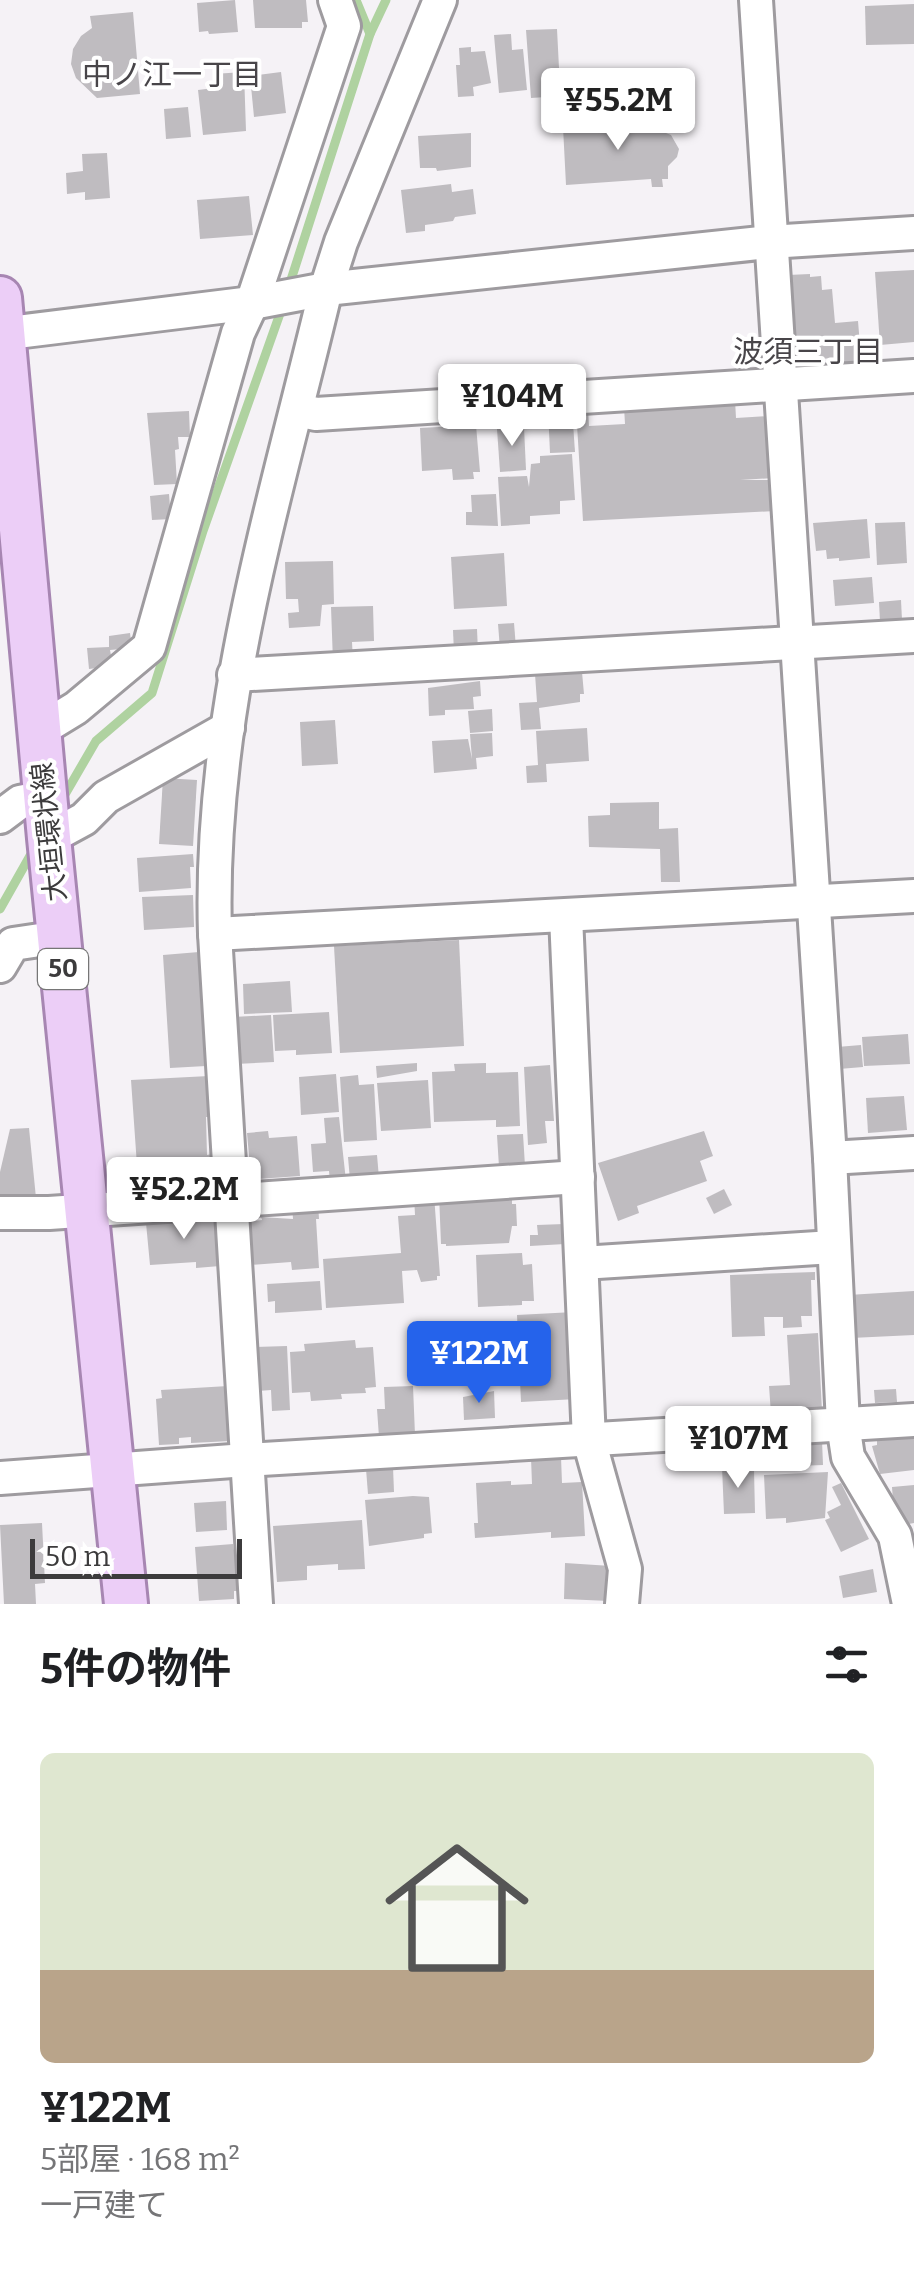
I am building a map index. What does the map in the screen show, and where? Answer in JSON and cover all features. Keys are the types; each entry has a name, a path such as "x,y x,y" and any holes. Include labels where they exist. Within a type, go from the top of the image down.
{"main road":[{"name":"大垣環状線","path":"1,322 126,1604"}],"street":[{"path":"256,1604 214,934 213,864 234,675 254,573 326,288 440,0"},
{"path":"756,0 830,1158 843,1424 848,1456 895,1536 909,1604"},
{"path":"40,730 76,708 149,646 238,334 252,303 346,9"},
{"path":"1,322 252,303 326,288 769,242 914,233"},
{"path":"296,410 316,414 914,376"},
{"path":"234,675 914,636"},
{"path":"0,817 20,802 47,818 84,820 106,797 228,728"},
{"path":"214,934 914,896"},
{"path":"566,916 589,1440 625,1568 622,1604"},
{"path":"0,966 12,944 60,936"},
{"path":"830,1158 914,1153"},
{"path":"0,1213 578,1178"},
{"path":"582,1264 833,1247"},
{"path":"0,1478 914,1420"}],"building":[{"path":"235,0 238,32 199,32 197,3"},
{"path":"253,0 306,0 308,22 302,22 302,28 255,28"},
{"path":"914,4 914,44 866,45 865,6"},
{"path":"133,12 140,94 97,98 76,78 71,64 73,49 92,28 90,16"},
{"path":"557,29 559,68 548,72 559,71 561,96 531,98 526,30"},
{"path":"511,34 512,50 523,49 527,90 499,93 494,35"},
{"path":"471,47 471,52 485,51 491,83 473,87 474,96 458,97 459,48"},
{"path":"244,72 246,131 203,135 198,90 214,88 213,74"},
{"path":"281,72 286,113 254,117 250,76"},
{"path":"188,107 191,137 166,139 164,109"},
{"path":"665,121 666,133 679,149 668,166 668,179 662,179 663,187 652,187 651,179 566,185 563,127"},
{"path":"471,133 471,167 437,171 420,168 418,136"},
{"path":"107,153 110,198 85,200 85,192 67,194 66,173 83,171 82,154"},
{"path":"451,184 452,192 473,189 476,214 425,225 425,231 406,233 401,190"},
{"path":"249,196 253,235 200,239 197,200"},
{"path":"914,270 914,342 880,345 875,272"},
{"path":"788,275 821,276 822,290 832,289 835,323 858,321 862,370 833,373 832,358 789,362"},
{"path":"735,400 736,418 770,416 774,478 740,480 774,480 775,511 583,521 576,409 588,408 589,426 625,424 624,407"},
{"path":"572,409 575,452 550,453 548,410"},
{"path":"189,411 190,437 178,437 179,449 175,450 177,484 154,485 147,413"},
{"path":"476,425 480,472 473,472 474,479 453,480 452,469 422,471 420,428"},
{"path":"524,427 526,470 500,472 497,429"},
{"path":"572,454 575,500 560,501 560,514 530,516 530,524 501,526 498,477 527,476 529,487 531,464 540,463 540,456"},
{"path":"169,494 171,519 152,520 150,496"},
{"path":"496,494 498,526 466,525 466,512 472,512 471,495"},
{"path":"867,519 870,558 839,561 827,559 826,550 816,551 813,523"},
{"path":"905,522 907,563 877,565 875,523"},
{"path":"504,553 507,606 454,609 451,557"},
{"path":"333,561 334,604 322,605 320,626 289,628 288,613 299,612 298,599 286,599 285,562"},
{"path":"872,577 874,603 835,606 833,580"},
{"path":"901,600 902,620 880,622 879,602"},
{"path":"373,606 374,641 352,642 353,661 333,662 331,607"},
{"path":"514,623 516,648 500,649 498,624"},
{"path":"477,629 478,652 454,653 453,630"},
{"path":"130,633 132,648 110,650 112,661 104,662 104,667 89,669 87,648 109,647 109,636"},
{"path":"582,672 584,694 580,694 580,702 539,708 541,729 521,730 519,703 537,702 535,674"},
{"path":"480,681 481,696 473,697 474,709 445,710 445,715 429,716 428,688"},
{"path":"492,709 493,731 470,733 468,711"},
{"path":"335,720 338,764 302,766 300,722"},
{"path":"587,728 589,761 546,764 547,782 527,783 526,766 538,765 536,731"},
{"path":"492,733 493,756 476,758 477,769 434,773 432,741 468,739 472,759 470,734"},
{"path":"163,778 197,780 193,846 159,844"},
{"path":"659,802 659,829 678,828 680,882 661,882 660,849 589,847 588,816 610,815 610,803"},
{"path":"193,854 191,888 139,892 137,858"},
{"path":"193,895 194,927 144,930 142,897"},
{"path":"459,940 464,1046 340,1053 334,946"},
{"path":"199,952 206,1066 170,1068 163,955"},
{"path":"290,981 292,1012 244,1014 243,984"},
{"path":"329,1012 332,1053 296,1055 296,1050 275,1051 273,1015"},
{"path":"271,1015 274,1062 236,1064 233,1017"},
{"path":"908,1034 910,1064 864,1066 862,1037"},
{"path":"861,1045 863,1067 839,1069 837,1047"},
{"path":"417,1063 417,1071 377,1078 376,1066"},
{"path":"486,1063 486,1073 518,1072 520,1126 496,1127 496,1120 434,1122 432,1072 455,1071 454,1064"},
{"path":"550,1065 554,1121 545,1121 547,1143 528,1145 524,1067"},
{"path":"336,1074 339,1112 301,1115 299,1077"},
{"path":"358,1075 359,1085 374,1084 377,1140 344,1142 340,1077"},
{"path":"209,1076 211,1117 206,1117 207,1155 212,1154 214,1190 139,1194 131,1080"},
{"path":"428,1080 431,1128 381,1131 377,1083"},
{"path":"904,1096 907,1130 868,1133 866,1098"},
{"path":"339,1117 346,1181 330,1182 329,1171 313,1172 311,1144 326,1143 324,1118"},
{"path":"29,1128 36,1198 0,1201 0,1172 10,1129"},
{"path":"268,1131 269,1138 297,1136 300,1176 258,1179 257,1167 250,1167 247,1133"},
{"path":"704,1131 713,1156 700,1161 707,1181 637,1206 639,1213 618,1221 598,1163"},
{"path":"523,1134 525,1166 499,1167 497,1135"},
{"path":"377,1155 379,1178 350,1180 348,1157"},
{"path":"724,1189 732,1205 714,1214 706,1198"},
{"path":"439,1194 512,1194 517,1226 512,1226 509,1243 441,1244"},
{"path":"434,1195 440,1276 437,1280 421,1282 417,1270 402,1271 404,1303 326,1308 323,1259 401,1253 398,1216 415,1215 414,1196"},
{"path":"318,1203 319,1268 292,1270 291,1262 249,1265 246,1222 262,1220 261,1217 293,1219 292,1205"},
{"path":"216,1217 220,1266 196,1268 196,1262 150,1265 146,1223"},
{"path":"564,1224 565,1244 530,1246 530,1235 538,1235 537,1225"},
{"path":"522,1253 523,1265 532,1264 534,1301 478,1307 476,1255"},
{"path":"815,1272 815,1280 811,1280 812,1316 801,1316 802,1327 783,1328 783,1317 764,1317 765,1336 732,1337 730,1275"},
{"path":"320,1281 322,1310 275,1313 275,1301 268,1302 267,1284"},
{"path":"914,1291 914,1335 851,1338 848,1295"},
{"path":"574,1312 577,1399 521,1402 517,1315"},
{"path":"818,1333 822,1411 771,1414 769,1386 790,1385 787,1335"},
{"path":"355,1340 356,1348 373,1347 376,1387 365,1388 366,1393 341,1394 342,1399 311,1401 310,1392 292,1393 290,1352 305,1351 304,1344"},
{"path":"287,1346 290,1410 272,1411 271,1390 258,1391 255,1347"},
{"path":"228,1386 231,1441 191,1443 191,1437 179,1438 179,1444 159,1445 156,1399 162,1398 161,1390"},
{"path":"413,1386 415,1435 379,1437 377,1409 385,1409 384,1387"},
{"path":"896,1389 897,1402 875,1403 874,1390"},
{"path":"494,1391 495,1418 464,1420 463,1397"},
{"path":"914,1436 914,1470 880,1474 872,1446 877,1445 877,1440"},
{"path":"822,1441 823,1465 797,1466 796,1442"},
{"path":"752,1444 754,1466 734,1467 732,1446"},
{"path":"561,1457 562,1483 582,1482 585,1536 551,1538 551,1532 475,1538 476,1483 532,1484 531,1458"},
{"path":"731,1466 731,1471 754,1470 755,1513 724,1514 722,1467"},
{"path":"393,1467 394,1492 368,1494 366,1469"},
{"path":"828,1472 825,1518 786,1523 786,1518 766,1519 764,1475"},
{"path":"841,1483 869,1539 841,1552 825,1520 830,1518 827,1512 841,1505 832,1487"},
{"path":"914,1485 914,1523 903,1525 892,1487"},
{"path":"429,1497 432,1533 424,1534 424,1538 369,1546 365,1500"},
{"path":"226,1501 227,1530 196,1532 194,1503"},
{"path":"362,1520 365,1569 338,1570 338,1564 307,1566 307,1580 277,1582 273,1526"},
{"path":"42,1523 45,1583 35,1584 36,1604 4,1604 0,1525"},
{"path":"233,1544 240,1591 234,1591 234,1599 199,1601 195,1547"},
{"path":"565,1563 611,1566 609,1601 564,1599"},
{"path":"873,1569 877,1592 843,1598 839,1576"}],"waterway":[{"path":"356,0 370,34"},
{"path":"289,286 370,34 386,0"},
{"path":"60,803 96,741 152,693 203,531 283,305"},
{"path":"0,909 35,847"}],"district":[{"name":"中ノ江一丁目","path":"172,75"},
{"name":"波須三丁目","path":"808,352"}]}
